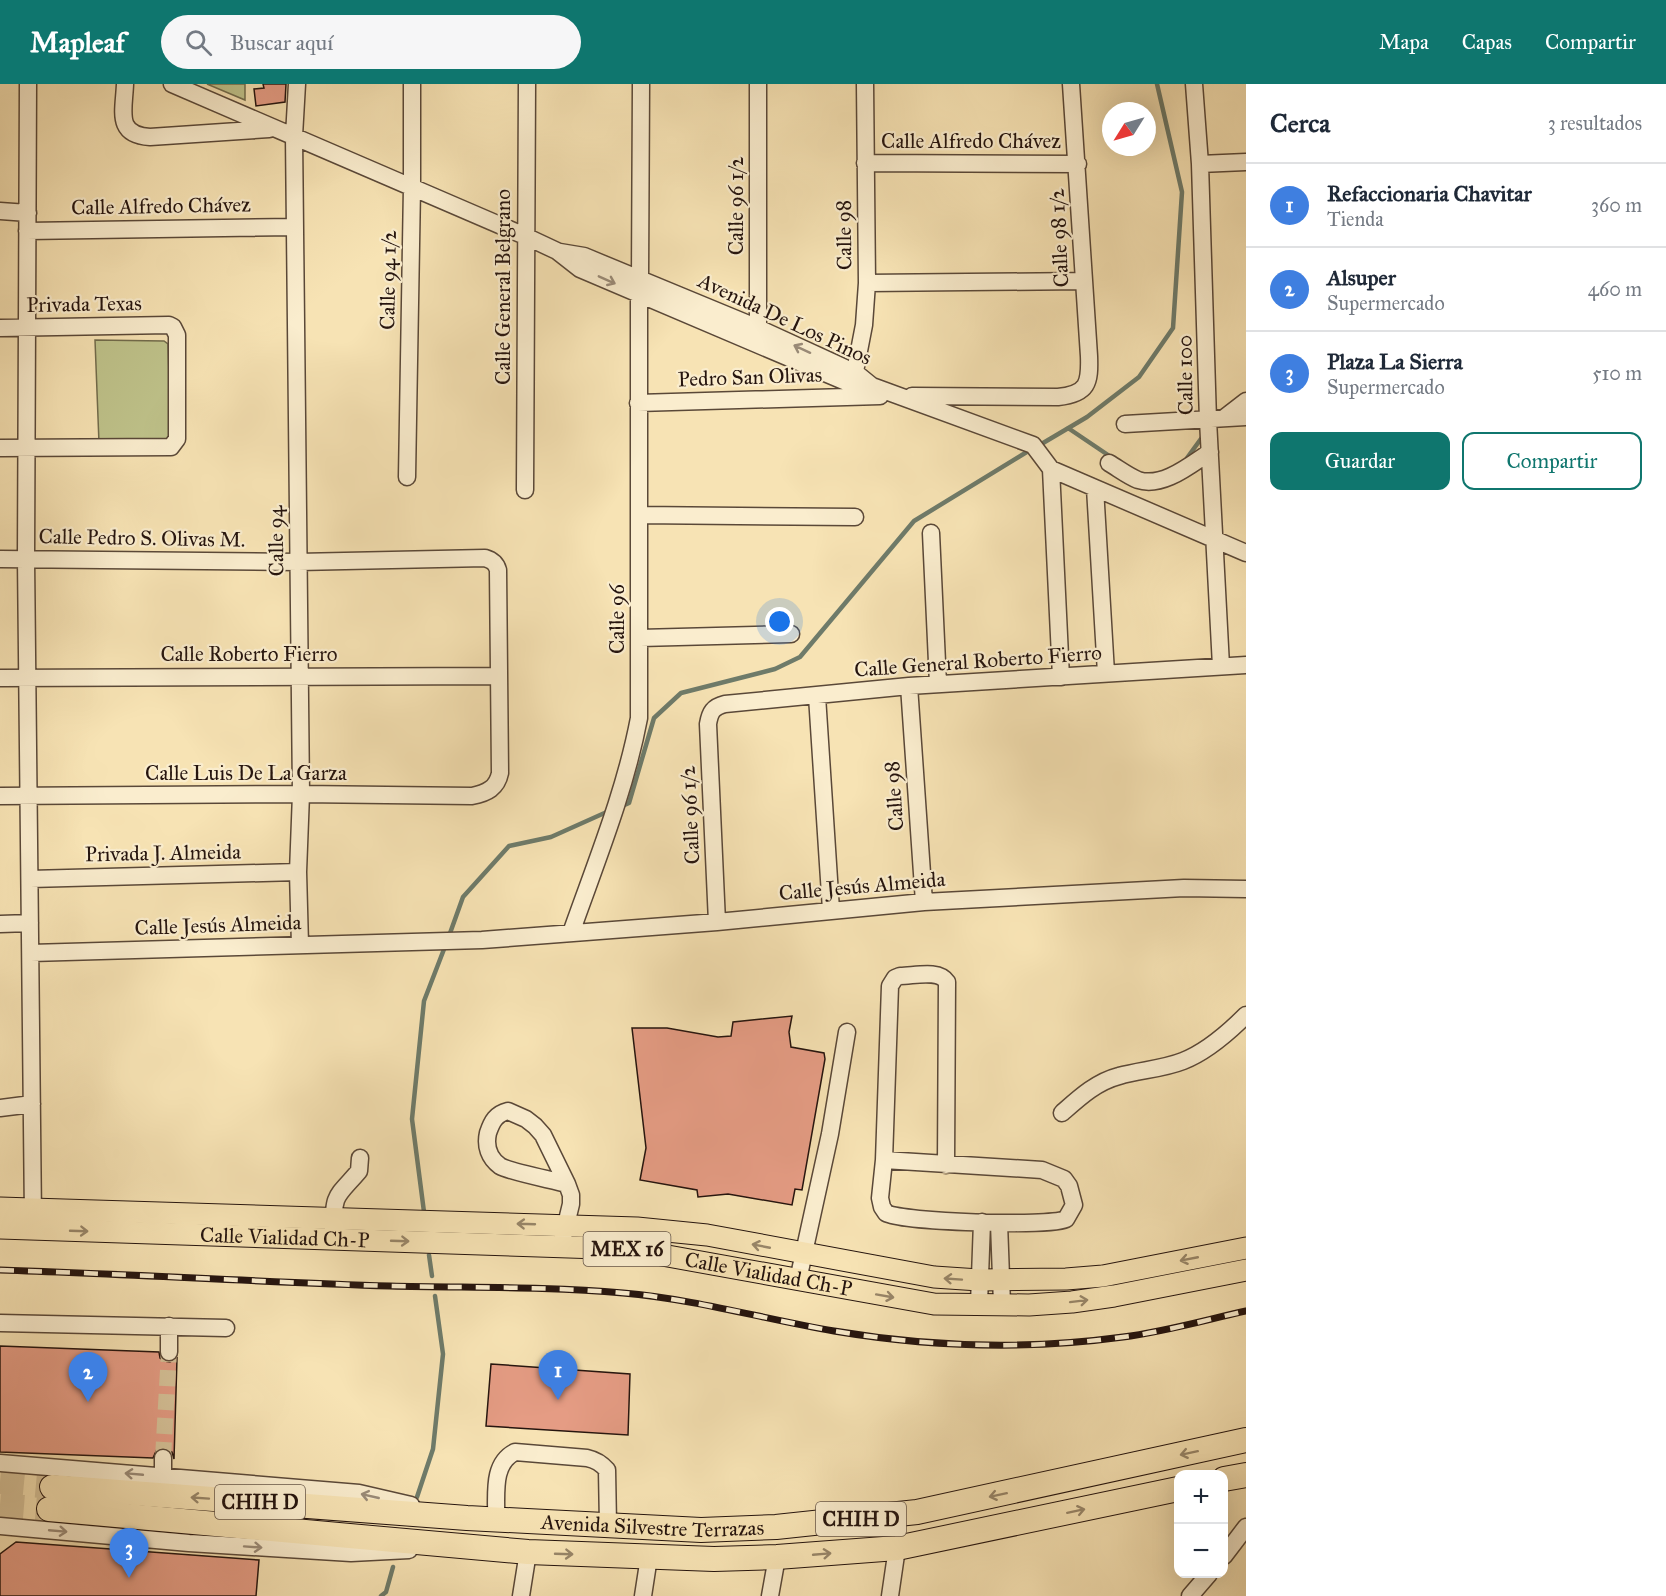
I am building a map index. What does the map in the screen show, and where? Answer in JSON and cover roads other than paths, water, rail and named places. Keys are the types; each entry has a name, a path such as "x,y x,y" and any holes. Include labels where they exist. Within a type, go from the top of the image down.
{"highway":[{"name":"Avenida Silvestre Terrazas","path":"1174,1490 897,1548 714,1559 464,1548 51,1498 701,1530 776,1527 917,1512 1246,1440"},
{"path":"1228,1478 1246,1475"}],"main road":[{"name":"Calle Vialidad Ch-P","path":"0,1208 33,1219 332,1239 629,1250 933,1304 1029,1305 1104,1297 1246,1270"},
{"name":"Calle Vialidad Ch-P","path":"0,1228 33,1219 333,1218 637,1227 707,1236 934,1277 979,1280 1066,1279 1103,1276 1246,1248"}],"street":[{"path":"28,84 26,559 33,1219"},
{"path":"125,84 124,120 126,128 136,136 273,129"},
{"name":"Avenida De Los Pinos","path":"172,84 557,251 584,256 640,287 853,385 872,386 900,396"},
{"name":"Calle 94","path":"297,84 294,136 301,795 298,872 300,945"},
{"name":"Calle 94 1/2","path":"407,477 412,84"},
{"name":"Calle General Belgrano","path":"525,490 527,84"},
{"name":"Calle 96","path":"571,933 620,798 632,757 639,718 638,403 641,84"},
{"name":"Calle 96 1/2","path":"758,84 758,328"},
{"name":"Calle 98","path":"853,385 864,325 867,283 865,84"},
{"name":"Calle 98 1/2","path":"1071,84 1090,363 1085,388"},
{"name":"Calle 100","path":"1194,84 1216,419 1210,452 1221,666"},
{"name":"Calle Alfredo Chávez","path":"865,162 1078,164"},
{"path":"1200,164 1246,162"},
{"path":"0,211 28,213"},
{"name":"Calle Alfredo Chávez","path":"27,231 295,226"},
{"path":"867,283 1084,282"},
{"name":"Avenida De Los Pinos","path":"640,287 758,328 853,385"},
{"name":"Privada Texas","path":"0,328 169,325 177,335 177,440 171,447 27,448"},
{"name":"Pedro San Olivas","path":"638,403 853,385 900,396 1058,398 1078,393 1085,388"},
{"path":"900,396 1033,445 1051,469 1246,553"},
{"path":"1216,419 1246,401"},
{"path":"1125,424 1246,417"},
{"path":"0,448 27,448"},
{"path":"1110,463 1136,479 1155,482 1210,452"},
{"path":"1051,469 1061,677"},
{"path":"1095,488 1106,673"},
{"path":"639,516 855,517"},
{"path":"931,533 938,684"},
{"name":"Calle Pedro S. Olivas M.","path":"0,559 298,562 485,558 497,566 498,676"},
{"path":"640,638 791,634"},
{"name":"Calle General Roberto Fierro","path":"714,708 726,704 909,686 1246,665"},
{"name":"Calle Roberto Fierro","path":"0,678 498,676"},
{"name":"Calle Luis De La Garza","path":"0,796 472,796 491,789 498,782 500,773 498,676"},
{"name":"Calle 98","path":"909,686 924,902"},
{"path":"817,696 831,910"},
{"name":"Calle 96 1/2","path":"714,708 708,724 717,922"},
{"name":"Privada J. Almeida","path":"30,879 298,872"},
{"name":"Calle Jesús Almeida","path":"30,953 482,939 717,922 924,902 1184,888 1246,889"},
{"path":"0,924 30,923"},
{"path":"884,1160 946,1165 1042,1170 1064,1179 1069,1186 1074,1206 1066,1219 1052,1223 902,1218 886,1213 882,1208 880,1197 884,1160 890,986 895,978 900,976 936,975 944,977 947,982 946,1165"},
{"path":"1062,1113 1100,1083 1118,1076 1182,1061 1196,1054 1246,1015"},
{"path":"798,1280 830,1134 847,1032"},
{"path":"0,1108 32,1104"},
{"path":"560,1247 571,1195 567,1184 543,1135 535,1126 508,1111 496,1116 487,1139 487,1150 501,1166 567,1184"},
{"path":"332,1239 337,1196 359,1171 360,1158"},
{"path":"979,1304 982,1222"},
{"path":"999,1223 1002,1304"},
{"path":"0,1323 226,1328"},
{"path":"169,1326 169,1352"},
{"path":"496,1519 498,1476 502,1462 515,1452 595,1459 603,1464 607,1470 608,1525"},
{"path":"162,1476 163,1458"},
{"name":"CHIH D","path":"0,1463 359,1493 468,1518"},
{"name":"CHIH D","path":"0,1526 189,1543 351,1553 464,1548"},
{"path":"1228,1551 1246,1527"},
{"path":"890,1596 897,1548"},
{"path":"521,1596 528,1552"},
{"path":"643,1596 649,1557"},
{"path":"770,1596 777,1557"},
{"path":"1190,1596 1206,1578"}],"waterway":[{"path":"1038,446 1087,417 1139,377 1173,328 1182,192 1157,84"},
{"path":"1068,428 1111,457"},
{"path":"1187,458 1203,436"},
{"path":"620,807 629,803 654,718 681,693 775,669 800,657 914,521 1030,450"},
{"path":"449,936 463,897 509,846 551,837 609,811"},
{"path":"424,1212 412,1119 424,1001 446,944"},
{"path":"429,1255 432,1276"},
{"path":"417,1497 433,1449 443,1354 435,1296"},
{"path":"381,1596 386,1592 393,1567"}],"tunnel":[{"path":"163,1458 169,1352"},
{"path":"0,1482 52,1487"},
{"path":"0,1505 49,1509"}],"railway":[{"path":"0,1270 623,1293 676,1300 834,1331 906,1341 978,1345 1051,1344 1123,1337 1246,1311"}],"place":[{"name":"Refaccionaria Chavitar","path":"558,1400"},
{"name":"Alsuper","path":"88,1402"},
{"name":"Plaza La Sierra","path":"129,1578"}]}
